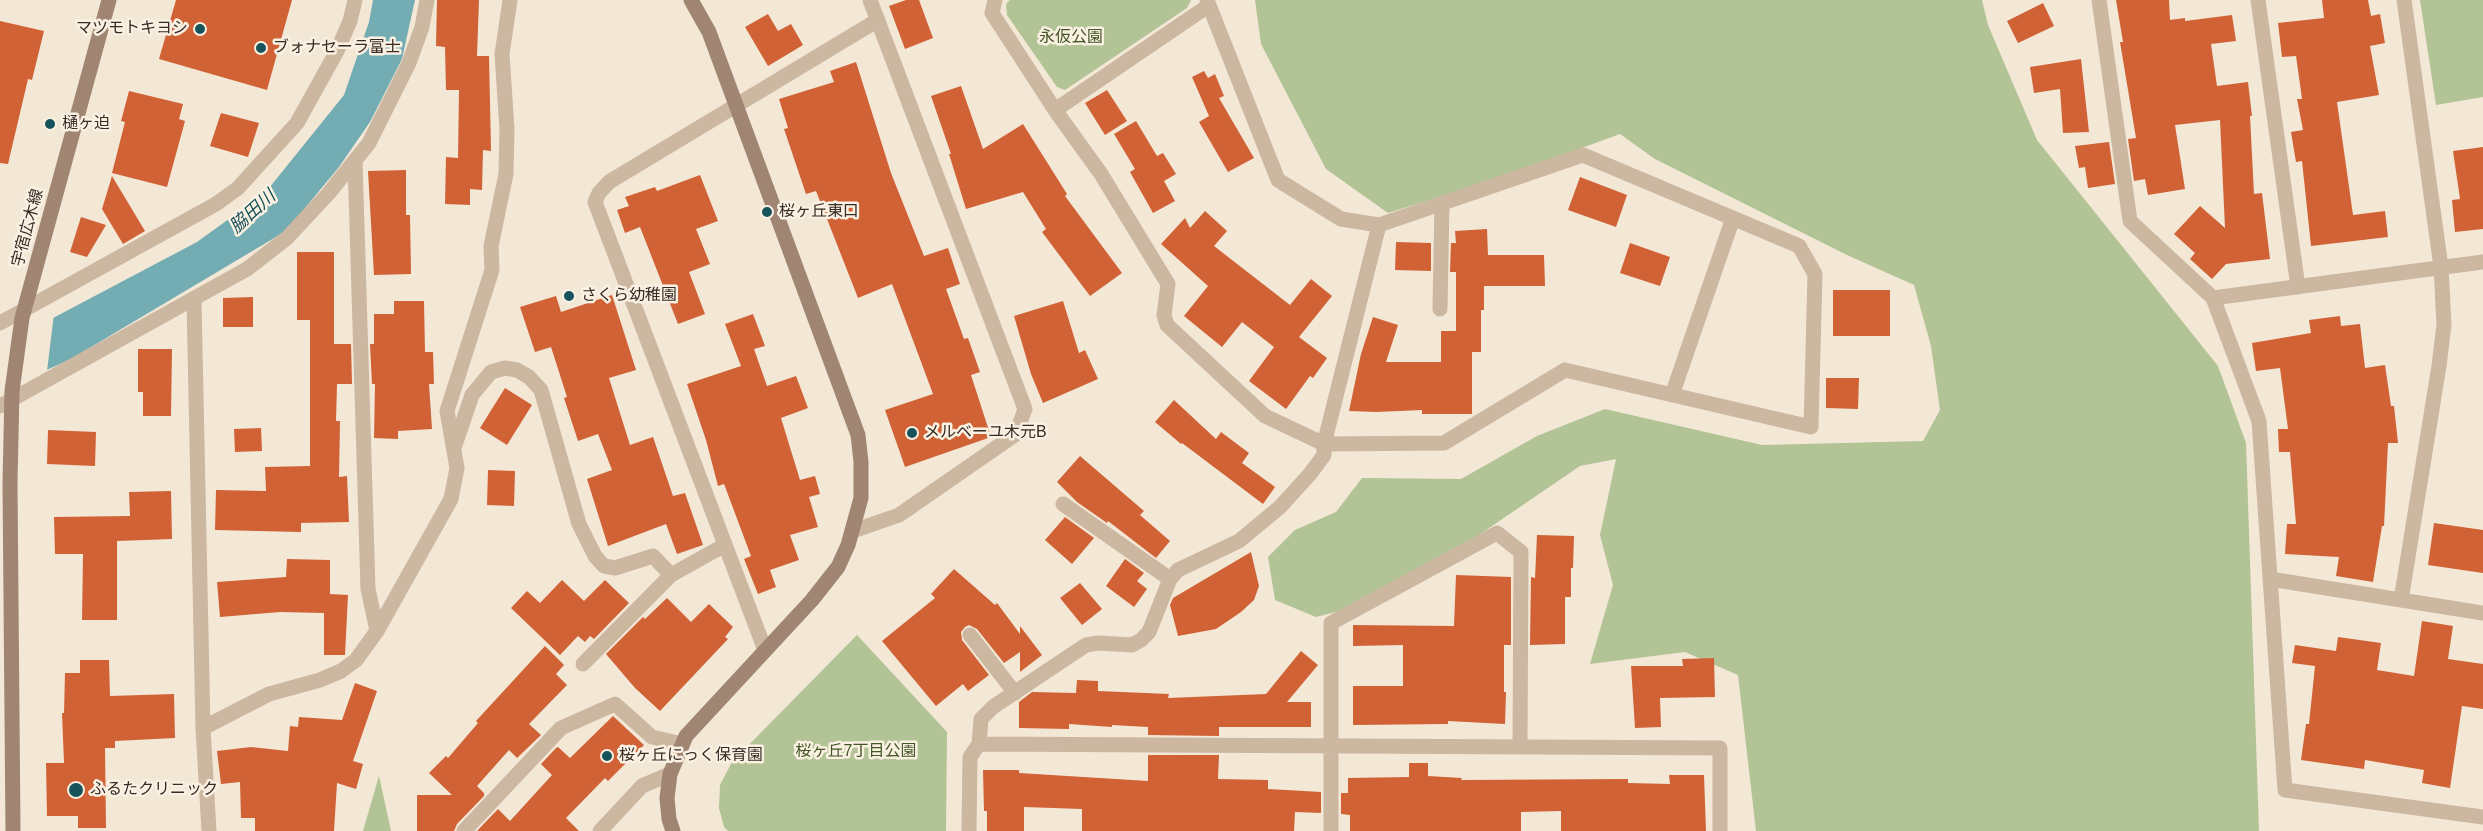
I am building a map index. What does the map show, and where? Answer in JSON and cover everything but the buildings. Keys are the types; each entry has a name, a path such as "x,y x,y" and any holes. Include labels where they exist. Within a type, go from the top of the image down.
{"street":[{"name":"宇宿広木線","path":"13,831 8,399 23,317 109,0"},
{"path":"0,323 23,317 216,204 238,188 297,123 337,51 350,21 355,0"},
{"path":"8,399 194,300 247,269 287,238 328,195 369,143 409,63 422,27 427,0"},
{"path":"203,728 269,694 320,680 341,671 356,660 377,631 451,500 457,468 447,411 492,270 491,246 506,174 507,129 502,54 510,0"},
{"path":"673,831 667,798 670,774 682,744 699,721 812,600 838,567 853,531 861,498 858,435 709,32 691,0"},
{"path":"853,531 899,515 1016,434 1025,409 870,0"},
{"path":"995,0 992,13 1055,110 1101,174 1168,284 1164,315 1167,325 1265,416 1324,444 1444,443 1565,370 1810,427 1815,274 1799,246 1733,218 1582,155 1380,225 1341,219 1278,180 1208,3 1055,110"},
{"path":"2099,0 2130,221 2213,298 2259,421 2285,790 2483,817"},
{"path":"2258,0 2298,287"},
{"path":"2401,600 2444,325 2441,267 2404,0"},
{"path":"765,650 595,202 599,193 609,182 878,20"},
{"path":"355,161 368,589 377,631"},
{"path":"1440,309 1442,203"},
{"path":"1672,395 1733,218"},
{"path":"969,831 970,757 979,744 981,719 1086,645 1098,643 1132,645 1141,640 1149,632 1170,579 1178,570 1239,541 1262,524 1310,474 1323,455 1380,225"},
{"path":"2213,298 2483,262"},
{"path":"194,300 203,728 209,831"},
{"path":"454,449 472,395 491,372 505,368 517,370 529,377 541,390 579,524 596,556 604,566 615,568 653,556 671,575"},
{"path":"1063,504 1170,579"},
{"path":"1331,831 1331,623 1497,533 1521,552 1520,747"},
{"path":"583,664 671,575 725,545"},
{"path":"2270,579 2483,613"},
{"path":"970,635 1015,693"},
{"path":"464,831 561,728 615,704 652,737 682,744"},
{"path":"979,744 1720,748 1720,831"},
{"path":"600,831 642,786 670,774"}],"green space":[{"name":"永仮公園","path":"1010,0 1191,0 1187,8 1065,90 1057,87 1007,15 1006,4"},
{"path":"1255,0 1982,0 1988,25 2037,140 2218,366 2246,443 2259,831 1756,831 1738,675 1685,652 1590,664 1613,585 1600,535 1616,459 1580,466 1385,599 1316,617 1275,600 1268,557 1295,530 1336,512 1362,478 1461,479 1537,436 1605,409 1762,445 1923,441 1940,410 1931,346 1914,285 1847,255 1655,159 1620,134 1491,181 1388,213 1326,169 1261,44"},
{"path":"2420,0 2483,0 2483,97 2436,105"},
{"name":"桜ヶ丘7丁目公園","path":"857,635 947,732 946,831 728,831 724,827 719,808 720,785 732,762"},
{"path":"379,776 391,831 363,831"}],"water":[{"name":"脇田川","path":"373,0 415,0 402,59 370,122 339,167 286,231 71,359 0,391 0,346 197,242 265,193 344,95 369,22"}],"pier":[{"path":"54,314 47,371 0,394 0,343"}],"place":[{"name":"マツモトキヨシ","path":"200,29"},
{"name":"ブォナセーラ富士","path":"261,48"},
{"name":"樋ヶ迫","path":"50,124"},
{"name":"桜ヶ丘東口","path":"767,212"},
{"name":"さくら幼稚園","path":"569,296"},
{"name":"メルベーユ木元B","path":"912,433"},
{"name":"桜ヶ丘にっく保育園","path":"607,756"},
{"name":"ふるたクリニック","path":"76,790"}]}
